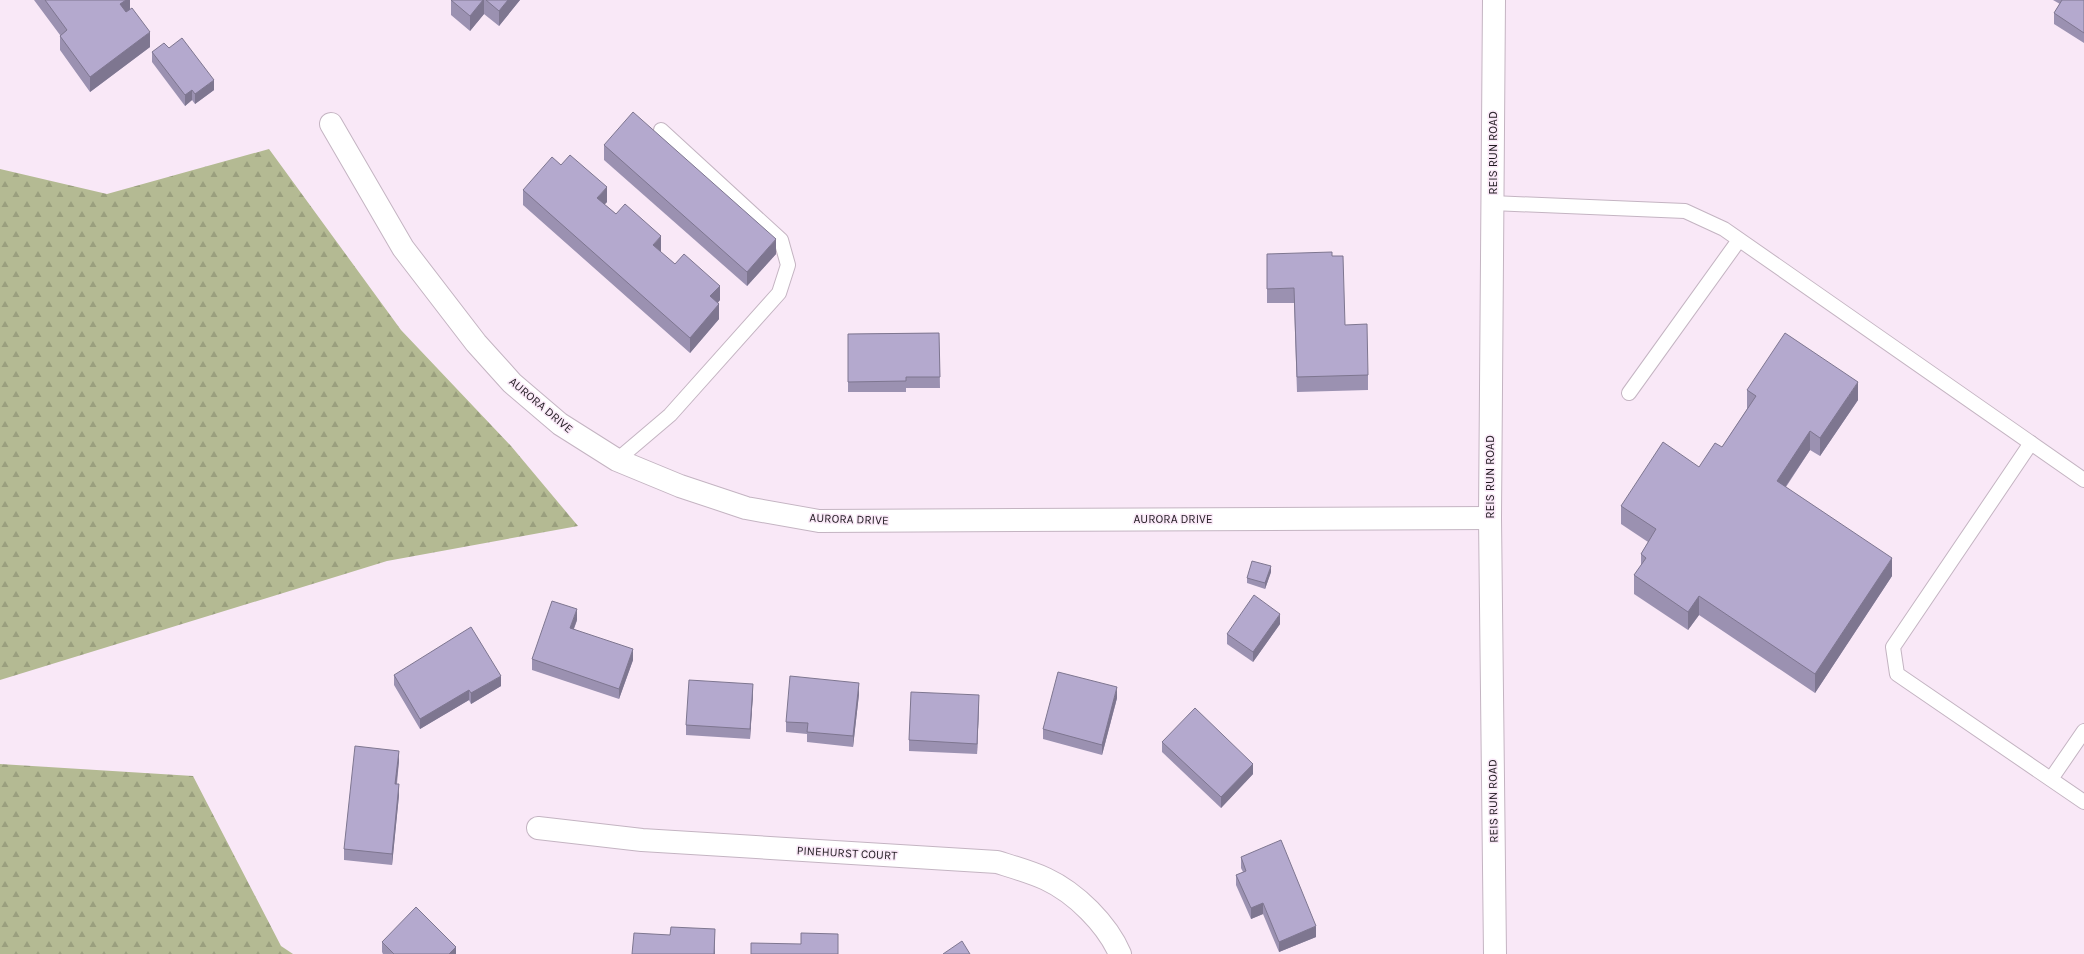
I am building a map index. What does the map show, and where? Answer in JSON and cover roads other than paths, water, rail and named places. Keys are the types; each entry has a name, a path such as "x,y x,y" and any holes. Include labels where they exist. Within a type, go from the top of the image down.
{"street":[{"name":"REIS RUN ROAD","path":"1494,0 1490,518 1495,954"},
{"name":"AURORA DRIVE","path":"331,124 403,248 476,343 512,383 560,424 617,460 680,486 746,508 819,521 1490,518"},
{"name":"PINEHURST COURT","path":"538,828 642,840 997,862 1047,879 1086,905 1115,943 1120,954"}],"lane":[{"path":"617,460 670,415 779,293 788,265 781,240 661,130"},
{"path":"1492,203 1685,211 1724,230 1739,240 2084,480"},
{"path":"1629,393 1739,240"},
{"path":"2031,443 1893,647 1897,674 2084,802"},
{"path":"2051,779 2084,731"}]}
